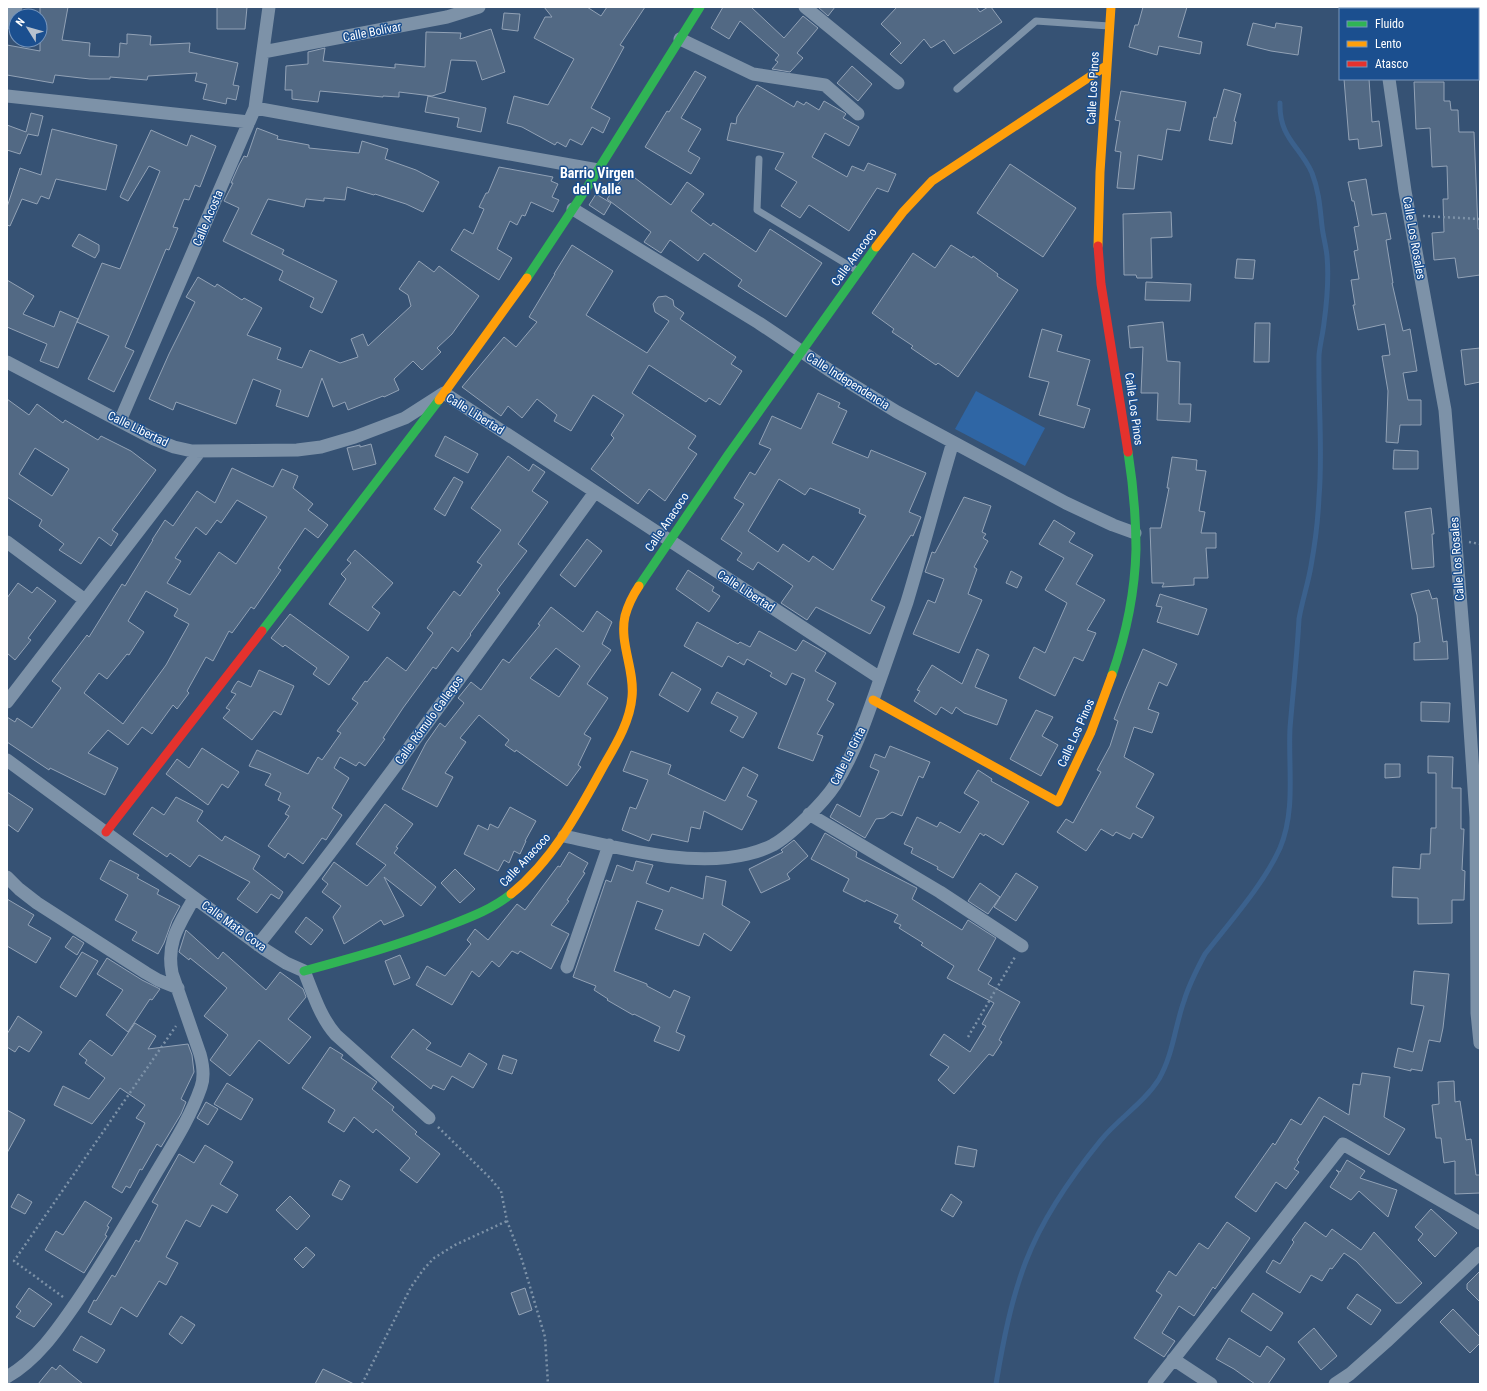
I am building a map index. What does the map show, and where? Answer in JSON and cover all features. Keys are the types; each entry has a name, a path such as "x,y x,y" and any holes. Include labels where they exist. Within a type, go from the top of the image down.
{"street":[{"path":"7,23 16,7"},
{"name":"Calle Acosta","path":"120,421 255,108 269,7"},
{"name":"Calle Bolívar","path":"263,52 447,17 479,7"},
{"path":"106,832 397,458 519,290 598,170 700,7"},
{"path":"806,7 898,83"},
{"name":"Calle Los Pinos","path":"873,700 1058,802 1096,719 1110,683 1119,656 1131,605 1135,561 1135,511 1130,464 1114,356 1104,304 1100,264 1099,204 1106,66 1111,7"},
{"path":"680,39 753,74 825,86 858,114"},
{"name":"Calle Anacoco","path":"304,971 424,936 484,911 507,897 524,882 550,854 564,836 613,749 632,699 632,671 624,640 625,616 628,606 640,584 702,490 858,271 914,198 932,180 1106,66"},
{"name":"Calle Los Rosales","path":"1389,80 1410,216 1445,410 1466,663 1478,835 1477,1012 1480,1043"},
{"path":"7,96 249,122"},
{"path":"255,108 598,170"},
{"name":"Calle Independencia","path":"573,209 759,323 897,412 1066,503 1113,525 1135,533"},
{"name":"Calle Libertad","path":"7,362 154,439 174,447 192,451 296,450 321,447 355,437 405,418 444,393 880,678"},
{"name":"Calle La Grita","path":"564,836 660,855 684,858 729,858 755,852 774,844 809,814 835,785 858,740 907,602 953,442"},
{"path":"7,702 200,451"},
{"name":"Calle Rómulo Gallegos","path":"258,945 301,891 405,753 595,492"},
{"path":"7,542 85,600"},
{"name":"Calle Mata Cova","path":"7,760 258,945 286,963 304,971"},
{"path":"809,814 940,892 1022,946"},
{"path":"567,967 609,845"},
{"path":"7,877 19,889 43,907 146,973 158,980 178,988"},
{"path":"7,1377 33,1357 49,1340 74,1306 112,1248 147,1189 185,1121 202,1085 203,1066 170,961 171,944 174,936 194,898"},
{"path":"304,971 328,1026 336,1035 429,1118"},
{"path":"1154,1384 1343,1144 1480,1222"},
{"path":"1335,1384 1350,1374 1386,1342 1480,1253"},
{"path":"1173,1360 1211,1384"}],"lane":[{"path":"957,89 1036,21 1109,26"},
{"path":"759,159 757,210 858,271"}],"path":[{"path":"1410,216 1480,219"},
{"path":"968,1037 1022,946"},
{"path":"74,1306 14,1261 186,1011"},
{"path":"429,1118 496,1184 501,1191 507,1221 522,1260 545,1337 548,1384"},
{"path":"362,1384 411,1287 431,1262 464,1240 507,1221"}],"shaded area":[{"path":"976,391 1045,428 1025,466 955,429"}],"building":[{"path":"68,7 62,40 90,43 89,56 119,57 120,43 127,44 127,34 151,36 150,45 190,43 189,52 238,63 233,85 239,86 236,100 227,98 226,104 203,99 207,84 195,81 197,73 148,76 147,80 110,77 110,79 90,79 55,75 53,83 7,75 7,45 8,48 24,48 40,51 40,48 48,48 48,8 40,8"},
{"path":"217,7 247,7 245,29 217,29"},
{"path":"544,7 587,7 601,16 607,7 645,7 620,45 624,47 591,108 610,118 603,133 592,127 582,145 570,139 566,147 557,142 555,145 522,127 507,123 514,96 548,105 574,59 534,38 545,17 552,17"},
{"path":"723,7 751,7 784,38 803,16 818,28 797,53 803,58 790,72 772,69 778,62 775,60 779,55 740,21 729,39 711,28"},
{"path":"818,7 835,7 828,16"},
{"path":"897,7 976,7 980,12 988,7 991,7 1002,22 954,54 944,40 931,48 924,39 901,64 890,54 901,43 881,24"},
{"path":"1143,7 1187,7 1178,37 1202,42 1200,54 1159,46 1157,55 1129,47 1135,25 1138,25"},
{"path":"504,13 520,14 518,31 502,29"},
{"path":"1253,23 1275,28 1276,23 1302,27 1298,55 1271,51 1247,45"},
{"path":"491,29 505,72 482,80 476,61 451,60 445,92 432,96 399,92 399,97 383,97 320,91 318,102 292,99 292,90 285,90 286,66 308,64 308,52 325,48 323,61 395,68 395,64 425,67 426,32 461,33 460,39"},
{"path":"852,66 872,84 858,101 837,83"},
{"path":"695,71 706,77 681,118 701,129 688,151 700,158 691,174 645,147 667,111 669,112"},
{"path":"1344,80 1369,80 1372,122 1379,121 1382,146 1359,149 1358,139 1349,140"},
{"path":"1414,82 1444,82 1444,101 1450,101 1451,110 1458,110 1459,132 1474,132 1478,229 1480,229 1480,275 1458,278 1455,258 1434,260 1432,233 1444,232 1443,199 1448,199 1447,166 1432,167 1430,128 1416,129"},
{"path":"757,85 794,107 797,101 804,105 806,102 819,110 824,101 845,113 846,114 843,118 859,127 849,146 825,133 812,157 847,177 852,166 864,171 868,163 896,174 888,192 877,188 849,231 809,205 800,218 781,206 797,182 775,169 784,153 727,140 731,123 736,124 737,117"},
{"path":"1224,89 1241,94 1234,121 1236,122 1232,144 1209,140 1214,117 1216,118"},
{"path":"1121,91 1186,102 1180,131 1167,129 1162,160 1138,155 1134,189 1117,188 1121,152 1115,151 1120,121 1115,120"},
{"path":"428,96 486,108 481,132 457,127 459,118 425,112"},
{"path":"31,113 43,116 38,136 28,134 20,154 7,150 7,125 26,132"},
{"path":"257,128 278,136 277,139 309,145 309,148 359,153 362,141 388,149 385,159 416,170 439,182 423,212 406,204 347,187 345,200 324,198 324,201 306,199 304,207 268,199 251,234 284,250 282,254 337,281 322,313 310,307 314,298 279,280 283,271 223,241 239,208 224,201 233,183 231,183 239,165 244,156 247,157"},
{"path":"52,129 117,145 106,190 56,179 49,199 41,196 37,204 22,199 10,226 7,225 7,207 20,168 41,175"},
{"path":"151,130 187,146 191,135 216,146 200,187 195,185 189,200 184,199 173,227 178,228 169,250 166,249 125,347 134,351 114,392 88,379 109,336 77,322 102,263 120,269 160,171 149,166 128,201 120,197"},
{"path":"1010,164 1076,208 1043,257 977,213"},
{"path":"499,167 553,177 551,181 558,184 552,197 559,200 553,212 531,202 525,216 522,215 517,225 510,221 497,249 512,258 499,280 451,250 464,229 473,234 484,209 479,207 486,193 488,193"},
{"path":"627,172 671,205 687,182 704,194 691,211 711,226 713,223 756,252 770,229 822,263 786,317 738,286 742,280 704,253 698,261 670,240 661,253 644,242 651,232 607,199"},
{"path":"1366,179 1372,215 1386,213 1391,239 1386,240 1392,283 1403,331 1410,329 1417,371 1403,373 1408,400 1421,400 1421,425 1400,425 1398,443 1386,442 1388,391 1382,356 1390,355 1385,324 1358,330 1353,305 1355,305 1351,280 1359,279 1354,251 1358,250 1354,227 1359,226 1354,201 1352,201 1348,182"},
{"path":"596,194 611,203 604,215 589,205"},
{"path":"1171,212 1172,237 1151,238 1152,278 1137,278 1136,275 1124,275 1123,214"},
{"path":"79,234 99,245 99,251 95,258 72,246"},
{"path":"572,245 613,271 586,315 647,353 669,321 655,312 653,304 658,297 666,296 673,300 674,306 684,313 680,319 736,357 731,364 742,371 720,405 709,398 706,402 649,365 632,393 696,436 688,448 697,454 665,501 649,489 638,504 591,469 614,438 611,435 624,415 593,395 571,431 554,421 557,415 537,399 522,418 508,406 501,416 462,387 504,337 516,347 537,322 529,317"},
{"path":"951,245 972,258 973,256 998,274 997,276 1018,290 958,377 938,363 936,365 911,348 913,346 892,332 894,329 872,313 913,253 935,268"},
{"path":"1237,259 1255,260 1253,279 1235,278"},
{"path":"419,261 434,272 439,266 479,296 452,334 437,348 441,352 422,370 413,361 394,379 399,390 348,410 345,402 333,407 322,378 308,417 276,406 281,390 253,379 236,424 176,402 173,410 149,399 169,354 195,302 186,297 198,277 215,287 217,284 242,300 244,298 262,308 247,335 281,348 277,359 302,368 310,350 340,363 358,357 351,339 363,334 368,346 411,306 408,295 399,289"},
{"path":"7,280 34,296 23,314 54,327 60,311 78,319 58,368 40,361 47,344 7,327"},
{"path":"1146,282 1191,284 1190,301 1145,300"},
{"path":"1163,322 1167,361 1180,362 1179,404 1191,404 1190,422 1157,420 1158,393 1141,393 1143,347 1130,348 1128,326"},
{"path":"1255,323 1270,323 1269,362 1254,362"},
{"path":"1042,329 1062,335 1057,351 1090,360 1077,405 1090,409 1084,428 1039,415 1049,382 1029,377"},
{"path":"1480,348 1480,382 1465,385 1461,350"},
{"path":"818,393 840,403 838,407 847,411 832,443 868,458 871,450 926,473 909,512 921,517 913,536 911,535 871,600 885,607 870,634 816,607 807,620 781,603 793,586 758,562 753,570 737,560 742,553 721,539 744,504 734,498 750,472 755,475 771,449 759,444 772,416 801,429","holes":["779,479 805,495 810,488 860,509 859,513 866,516 833,570 813,556 809,562 783,544 778,552 748,531"]},
{"path":"7,399 29,415 37,404 63,423 65,420 98,440 101,436 131,451 156,470 112,530 118,534 111,546 99,537 81,564 59,550 64,544 39,526 42,520 7,497","holes":["35,448 69,469 52,496 19,474"]},
{"path":"445,436 478,454 468,473 435,456"},
{"path":"371,444 376,464 353,470 347,448"},
{"path":"1394,450 1418,451 1418,469 1393,469"},
{"path":"508,456 529,471 533,464 545,472 532,491 548,502 518,544 527,551 497,590 500,593 470,634 471,635 458,652 452,647 436,669 433,667 403,708 383,738 385,739 365,766 359,762 356,766 340,757 334,768 349,778 332,808 342,815 326,840 322,838 303,864 288,853 285,858 268,846 289,816 285,814 290,806 278,800 281,793 265,785 271,774 249,766 257,750 308,774 318,757 322,760 341,733 337,731 358,703 352,699 365,681 367,682 387,657 406,671 433,633 427,628 454,591 460,596 482,565 477,562 501,530 471,508"},
{"path":"1172,457 1197,460 1196,470 1206,471 1199,511 1205,512 1201,533 1216,533 1216,548 1206,548 1208,578 1194,578 1194,585 1162,587 1164,583 1152,583 1150,528 1161,528 1169,488 1167,488"},
{"path":"232,468 273,487 282,469 298,476 293,488 313,504 308,510 328,525 318,538 305,528 278,568 281,570 254,609 251,607 232,633 229,631 213,661 206,657 187,691 189,693 177,709 173,705 152,734 142,727 128,745 108,730 88,753 118,768 105,795 50,768 49,770 7,742 7,717 15,722 17,718 32,728 61,688 52,681 87,635 89,637 122,584 125,586 165,520 173,526 197,491 215,503","holes":["237,500 267,517 236,564 219,552 190,595 167,583 181,561 175,558 196,527 206,535 217,520 221,523","146,591 178,609 174,616 189,624 166,665 123,724 84,693 99,673 107,679 127,654 129,655 144,632 128,621"]},
{"path":"454,477 463,482 445,516 434,509"},
{"path":"964,497 991,506 982,532 986,534 983,538 988,541 974,567 977,569 968,594 982,600 959,653 913,634 928,600 935,603 944,579 925,572 932,552 935,553"},
{"path":"1431,508 1434,534 1432,534 1434,567 1412,569 1405,512"},
{"path":"1054,520 1075,533 1069,542 1093,555 1076,584 1105,600 1087,630 1096,633 1083,661 1074,657 1055,696 1019,678 1034,647 1045,653 1067,603 1045,590 1064,558 1039,544"},
{"path":"587,539 602,551 575,587 560,575"},
{"path":"355,550 393,583 372,607 380,613 368,631 329,604 346,579 341,574 351,563 347,560"},
{"path":"688,570 714,587 712,591 720,596 709,612 676,589"},
{"path":"1011,571 1022,577 1017,588 1006,583"},
{"path":"18,583 32,593 37,587 56,601 28,638 31,640 15,660 7,653 7,598"},
{"path":"1429,590 1432,599 1437,598 1443,642 1447,641 1448,659 1414,660 1414,643 1420,642 1417,615 1411,594"},
{"path":"1160,594 1207,609 1198,635 1157,622 1162,607 1156,606"},
{"path":"551,607 583,632 597,611 612,622 602,644 611,650 587,684 608,698 584,734 591,738 578,765 581,767 567,786 516,750 515,752 505,745 509,740 479,715 460,738 466,742 445,773 453,777 437,807 402,789 426,743 440,723 445,727 464,703 458,698 471,682 481,690 503,659 509,663 540,625 538,624","holes":["556,648 580,666 559,697 530,678"]},
{"path":"290,614 349,657 329,685 313,674 317,668 285,645 283,647 271,638"},
{"path":"697,622 738,644 740,642 750,647 759,631 796,651 803,640 826,653 815,671 836,683 827,700 834,704 817,734 823,736 813,761 778,748 805,679 792,673 786,685 770,676 772,673 747,659 744,665 728,656 722,667 684,646"},
{"path":"977,649 989,655 975,687 1007,700 997,725 964,713 956,707 952,714 941,707 936,715 914,701 920,691 917,690 932,665 962,684"},
{"path":"1143,649 1177,664 1167,686 1159,682 1148,709 1159,713 1152,733 1134,727 1124,757 1154,774 1136,807 1154,817 1142,838 1133,833 1130,839 1116,832 1113,836 1101,829 1086,851 1057,832 1066,819 1073,823 1101,772 1097,770 1110,746 1118,721 1114,719"},
{"path":"259,670 294,686 281,715 274,711 252,740 223,718 230,710 226,708 236,694 231,692 238,681 251,687"},
{"path":"672,672 701,689 688,712 659,695"},
{"path":"717,692 757,713 743,738 730,731 738,717 711,703"},
{"path":"1421,702 1450,703 1449,722 1421,721"},
{"path":"1036,710 1053,717 1042,736 1058,745 1041,776 1010,759"},
{"path":"890,746 930,762 923,778 919,776 902,816 892,812 884,818 876,819 865,838 830,817 837,804 860,817 879,771 870,767 875,754 885,758"},
{"path":"202,748 239,772 228,788 222,784 208,805 166,774 177,759 189,768"},
{"path":"631,751 671,765 668,774 725,801 743,767 758,775 747,796 757,801 742,830 704,811 700,829 691,827 688,842 652,834 649,841 622,830 630,807 636,809 648,780 623,771"},
{"path":"1428,756 1453,757 1452,788 1461,788 1461,829 1464,829 1462,870 1465,871 1464,900 1452,900 1452,923 1418,924 1418,898 1392,897 1393,867 1420,869 1421,854 1430,854 1431,828 1436,828 1436,773 1428,773"},
{"path":"1385,764 1400,764 1400,777 1385,778"},
{"path":"978,770 992,779 991,781 1029,802 1003,845 985,834 984,836 980,833 953,878 937,869 938,867 911,853 913,848 904,844 917,817 937,827 940,822 960,833 979,802 964,793"},
{"path":"7,792 33,809 18,832 7,824"},
{"path":"176,797 203,811 197,821 222,841 225,836 260,856 253,869 283,892 279,899 271,894 257,913 237,899 250,882 199,855 190,867 170,853 167,857 133,834 152,807 164,815"},
{"path":"385,804 413,824 396,847 398,848 394,853 436,887 421,906 384,877 404,916 384,925 381,920 344,944 333,917 341,906 322,892 328,884 322,879 334,862 367,886 386,865 356,844"},
{"path":"510,807 536,821 520,854 514,851 509,863 504,860 498,871 464,854 478,825 488,830 490,824 498,828"},
{"path":"825,833 857,852 856,857 917,888 912,899 962,930 968,920 996,938 978,970 992,978 988,984 1020,1002 999,1040 1002,1042 993,1056 989,1054 954,1094 938,1080 949,1067 930,1055 944,1034 970,1052 986,1026 982,1024 994,1003 947,978 954,966 921,945 923,943 899,928 901,925 894,922 898,915 866,900 865,902 843,891 849,879 811,859"},
{"path":"794,840 808,856 787,874 790,879 761,893 749,869 783,852 781,850"},
{"path":"569,852 588,863 583,872 585,873 567,900 569,901 551,925 569,934 551,969 520,951 518,954 512,951 499,967 492,961 479,977 472,971 452,1005 416,985 427,966 445,976 471,944 467,940 475,929 488,940 517,904 525,910 558,866 560,867"},
{"path":"110,860 139,875 137,878 159,890 157,894 180,906 158,954 132,940 137,932 115,920 128,895 100,879"},
{"path":"636,861 653,865 646,883 669,892 671,887 703,899 706,876 726,881 722,905 750,922 731,951 704,933 699,946 655,929 663,910 637,901 614,971 647,984 647,986 670,998 674,990 690,997 676,1032 685,1036 679,1051 654,1041 660,1027 634,1014 633,1015 607,1000 608,999 594,990 596,986 573,977 606,880 611,882 617,865 633,871"},
{"path":"455,869 475,889 460,903 441,883"},
{"path":"1016,873 1038,887 1016,921 994,907"},
{"path":"980,883 1000,897 988,914 968,901"},
{"path":"7,899 34,915 28,925 51,938 36,963 7,946"},
{"path":"306,917 323,930 311,945 295,932"},
{"path":"186,930 218,959 223,952 266,990 280,972 303,989 306,997 288,1019 311,1037 289,1064 259,1040 230,1076 210,1060 228,1035 204,1016 227,988 190,958 189,960 179,952"},
{"path":"73,936 84,943 77,955 65,947"},
{"path":"82,952 98,961 76,997 60,987"},
{"path":"400,955 410,978 394,985 385,961"},
{"path":"107,958 142,980 160,989 152,1000 150,999 128,1032 106,1015 123,990 97,974"},
{"path":"1414,971 1449,974 1440,1042 1429,1040 1422,1071 1411,1069 1411,1071 1394,1067 1398,1048 1413,1052 1424,1006 1411,1004"},
{"path":"18,1016 42,1032 29,1052 19,1046 15,1052 7,1047 7,1034"},
{"path":"135,1023 156,1036 148,1049 188,1044 192,1055 194,1072 181,1099 186,1102 181,1114 161,1147 157,1144 142,1170 140,1169 130,1188 126,1186 122,1193 112,1187 145,1123 136,1118 145,1105 120,1088 92,1124 54,1105 63,1086 89,1099 105,1078 85,1063 87,1060 79,1054 90,1040 112,1056"},
{"path":"413,1029 431,1043 426,1049 461,1067 469,1053 487,1064 473,1088 452,1076 444,1090 433,1085 431,1089 391,1057"},
{"path":"330,1047 343,1055 341,1058 377,1082 372,1089 394,1107 392,1110 417,1132 415,1134 440,1154 417,1183 400,1170 410,1158 376,1129 373,1133 354,1117 344,1132 328,1122 335,1110 302,1088"},
{"path":"503,1055 517,1060 512,1074 498,1069"},
{"path":"1362,1073 1390,1077 1384,1117 1405,1129 1389,1155 1324,1116 1297,1160 1299,1162 1294,1169 1299,1172 1286,1189 1276,1182 1256,1212 1235,1197 1273,1143 1275,1145 1291,1119 1301,1125 1319,1097 1349,1115 1353,1084 1360,1085"},
{"path":"1454,1081 1455,1102 1460,1101 1466,1140 1471,1139 1476,1175 1480,1175 1480,1193 1455,1194 1455,1161 1444,1163 1441,1138 1436,1138 1432,1105 1439,1104 1438,1082"},
{"path":"227,1083 253,1099 241,1120 214,1104"},
{"path":"206,1102 218,1109 208,1125 197,1118"},
{"path":"7,1110 25,1120 7,1153"},
{"path":"205,1145 233,1162 220,1184 238,1195 227,1213 212,1205 200,1227 186,1220 166,1257 178,1263 166,1285 159,1281 137,1317 121,1307 111,1325 88,1312 94,1300 96,1301 112,1275 115,1277 136,1240 139,1242 158,1205 152,1202 179,1154 194,1163"},
{"path":"958,1146 977,1150 974,1167 955,1164"},
{"path":"1347,1160 1365,1171 1360,1178 1397,1190 1388,1217 1359,1191 1351,1200 1330,1187 1339,1173 1336,1170 1340,1172"},
{"path":"340,1180 350,1186 342,1200 332,1195"},
{"path":"18,1194 32,1202 25,1214 11,1207"},
{"path":"951,1194 962,1202 953,1217 941,1210"},
{"path":"290,1196 310,1216 297,1230 276,1210"},
{"path":"85,1201 112,1218 107,1226 109,1227 105,1235 107,1236 84,1273 45,1250 56,1231 63,1235"},
{"path":"1431,1209 1457,1233 1435,1257 1418,1240 1423,1234 1415,1227"},
{"path":"1227,1222 1250,1238 1215,1289 1213,1287 1194,1316 1179,1306 1162,1333 1175,1341 1164,1357 1134,1338 1162,1295 1156,1291 1169,1271 1176,1276 1199,1243 1208,1249"},
{"path":"1305,1222 1326,1237 1332,1229 1361,1250 1374,1232 1422,1283 1401,1303 1396,1303 1356,1261 1344,1253 1332,1269 1330,1268 1322,1281 1311,1275 1300,1293 1266,1272 1273,1260 1280,1264 1294,1242 1292,1240"},
{"path":"306,1247 315,1255 303,1268 294,1259"},
{"path":"1480,1271 1480,1302 1467,1289 1467,1284"},
{"path":"29,1288 52,1304 34,1327 16,1317 21,1311 16,1307"},
{"path":"525,1288 532,1310 519,1315 511,1293"},
{"path":"1253,1293 1283,1313 1271,1331 1241,1311"},
{"path":"1357,1294 1381,1310 1371,1325 1347,1308"},
{"path":"1453,1309 1480,1337 1480,1343 1470,1353 1440,1322"},
{"path":"181,1316 195,1325 182,1344 169,1334"},
{"path":"1314,1328 1337,1356 1321,1370 1298,1342"},
{"path":"81,1336 105,1350 97,1363 73,1350"},
{"path":"1229,1338 1260,1357 1267,1346 1285,1359 1268,1384 1255,1384 1234,1369 1216,1359"},
{"path":"60,1365 83,1384 38,1384 52,1367 56,1370"},
{"path":"323,1369 354,1384 315,1384"}],"waterway":[{"path":"996,1384 1016,1291 1026,1261 1049,1213 1101,1140 1146,1096 1159,1079 1168,1060 1186,995 1199,965 1205,954 1256,889 1273,862 1285,834 1290,804 1290,728 1299,619 1311,566 1318,514 1321,462 1319,355 1324,327 1328,273 1327,252 1322,230 1316,186 1312,173 1291,141 1283,125 1280,103"}],"traffic: fast":[{"path":"527,278 588,186 700,7"},
{"path":"639,586 728,455 876,247"},
{"path":"262,631 439,400"},
{"path":"1112,675 1122,644 1134,581 1136,549 1135,513 1128,452"},
{"path":"304,971 428,934 479,913 495,905 511,894"}],"traffic: slow":[{"path":"1098,246 1100,172 1111,7"},
{"path":"876,247 903,212 932,181 1106,66"},
{"path":"439,400 527,278"},
{"path":"511,894 539,867 574,819 625,725 631,706 632,697 631,677 624,636 625,616 639,586"},
{"path":"873,700 1058,802 1091,732 1112,675"}],"traffic: jam":[{"path":"1098,246 1101,284 1128,452"},
{"path":"106,832 262,631"}],"district":[{"name":"Barrio Virgen del Valle","path":"597,182"}]}
